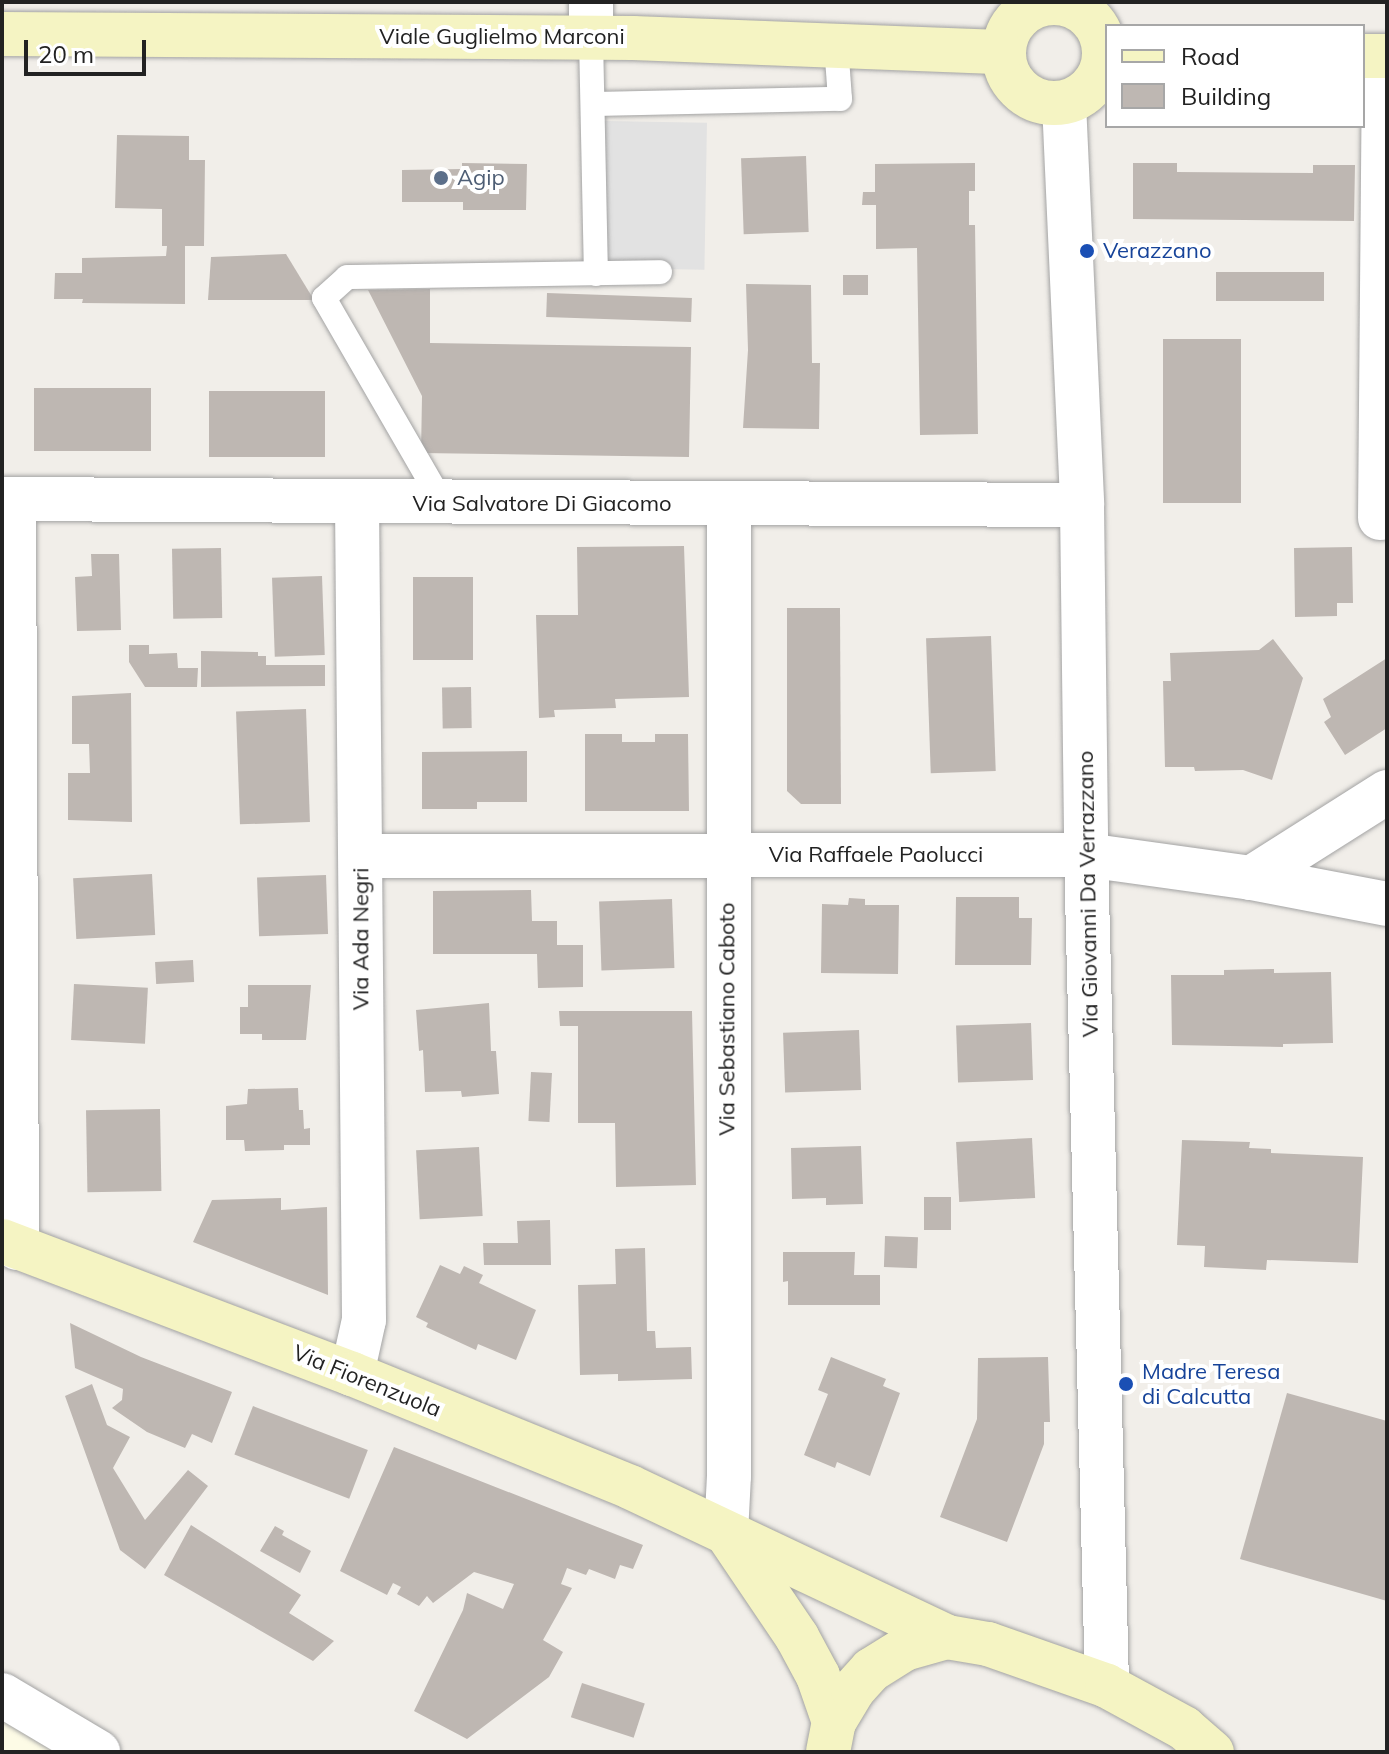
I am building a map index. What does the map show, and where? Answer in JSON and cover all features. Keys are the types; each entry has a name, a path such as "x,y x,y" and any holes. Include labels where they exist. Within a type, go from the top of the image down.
{"street":[{"path":"1105,51 1094,22 1081,10 1063,3 1046,3 1028,9 1006,35 1002,52 1009,77 1027,97 1043,103 1064,103 1080,97 1093,85 1105,57"},
{"name":"Viale Guglielmo Marconi","path":"2,34 591,20 836,44 1002,52"},
{"path":"1378,56 1380,518"},
{"name":"Via Giovanni Da Verrazzano","path":"1064,103 1082,505 1086,855 1107,1686"},
{"path":"8,499 9,1245"},
{"name":"Via Salvatore Di Giacomo","path":"8,499 443,504 1082,505"},
{"name":"Via Ada Negri","path":"352,1374 364,1320 357,502"},
{"name":"Via Sebastiano Caboto","path":"726,1533 729,1476 729,505"},
{"path":"1251,878 1387,792"},
{"name":"Via Raffaele Paolucci","path":"361,856 1086,855 1251,878 1387,904"},
{"name":"Via Fiorenzuola","path":"9,1245 352,1374 630,1487 947,1637"},
{"path":"726,1533 797,1637 818,1676 831,1737"},
{"path":"831,1737 853,1690 871,1670 904,1649 947,1637 988,1644 1107,1686 1184,1728 1212,1752"},
{"path":"2,1695 98,1752"}],"lane":[{"path":"591,20 596,274"},
{"path":"595,104 840,99 836,44"},
{"path":"443,504 324,298 347,277 660,272"}],"shaded area":[{"path":"604,121 707,123 704,270 601,268"},
{"path":"2,1718 57,1752 2,1752"}],"building":[{"path":"117,135 189,136 189,160 205,160 204,246 185,246 185,304 82,303 83,299 54,299 55,273 82,273 82,258 166,256 167,246 162,246 162,209 115,208"},
{"path":"806,156 809,232 744,234 741,158"},
{"path":"462,163 527,164 526,210 463,210 463,202 402,202 402,170 462,169"},
{"path":"975,163 975,191 969,191 969,225 975,225 978,434 920,435 917,248 876,249 876,205 862,205 863,192 875,192 875,164"},
{"path":"1133,163 1177,163 1177,172 1313,173 1313,165 1355,165 1354,221 1133,219"},
{"path":"286,254 314,300 208,300 211,257"},
{"path":"1216,272 1324,272 1324,301 1216,301"},
{"path":"843,275 868,275 868,295 843,295"},
{"path":"746,284 811,285 812,363 820,363 819,429 743,428 748,350"},
{"path":"430,289 430,343 691,347 689,457 421,453 422,396 368,290"},
{"path":"547,293 692,298 691,322 546,317"},
{"path":"1163,339 1241,339 1241,503 1163,503"},
{"path":"34,388 151,388 151,451 34,451"},
{"path":"209,391 325,391 325,457 209,457"},
{"path":"684,546 689,697 615,699 616,708 554,710 555,717 539,718 536,615 578,615 577,547"},
{"path":"1352,547 1353,603 1337,603 1337,616 1295,617 1294,548"},
{"path":"221,548 222,618 173,619 172,549"},
{"path":"91,554 119,554 121,630 77,631 75,577 92,576"},
{"path":"322,576 325,655 275,657 272,578"},
{"path":"413,577 473,577 473,660 413,660"},
{"path":"787,608 840,608 841,804 801,804 787,791"},
{"path":"991,636 996,771 931,773 926,638"},
{"path":"1273,639 1303,678 1272,780 1243,770 1195,771 1194,767 1165,767 1163,681 1171,681 1170,653 1259,650"},
{"path":"129,645 149,645 149,654 177,653 178,668 198,668 197,687 145,687 129,662"},
{"path":"201,651 258,652 258,656 266,656 266,665 325,665 325,686 201,687"},
{"path":"1387,658 1387,728 1345,755 1324,722 1331,717 1323,699"},
{"path":"471,687 472,728 443,728 442,688"},
{"path":"131,693 132,822 68,820 68,773 90,773 89,744 72,744 72,696"},
{"path":"306,709 310,822 240,824 236,711"},
{"path":"585,734 622,734 622,742 655,742 655,734 688,734 689,811 585,811"},
{"path":"527,751 527,802 477,802 477,809 422,809 422,752"},
{"path":"152,874 155,935 76,939 73,878"},
{"path":"326,875 328,934 259,936 257,877"},
{"path":"531,890 532,921 557,921 557,945 583,945 583,987 538,988 537,954 433,954 433,891"},
{"path":"956,897 1019,897 1019,918 1032,918 1031,965 955,965"},
{"path":"849,898 865,899 865,905 899,905 898,974 821,973 822,904 848,905"},
{"path":"672,899 674,968 601,971 599,902"},
{"path":"193,960 194,982 156,984 155,962"},
{"path":"1274,969 1274,973 1331,972 1333,1043 1283,1044 1283,1047 1172,1045 1171,975 1224,975 1224,970"},
{"path":"74,984 148,988 145,1044 71,1040"},
{"path":"248,985 311,985 306,1040 262,1040 262,1034 240,1034 240,1007 248,1007"},
{"path":"489,1003 491,1051 496,1051 499,1094 462,1097 461,1091 425,1092 423,1050 419,1051 416,1010"},
{"path":"559,1011 692,1011 696,1185 616,1187 615,1123 578,1123 578,1026 560,1026"},
{"path":"1031,1023 1033,1080 958,1083 956,1026"},
{"path":"859,1030 861,1090 785,1093 783,1033"},
{"path":"531,1072 552,1073 549,1122 528,1121"},
{"path":"298,1088 299,1110 303,1110 304,1129 310,1128 310,1145 284,1145 284,1150 245,1151 244,1140 226,1140 226,1106 247,1104 248,1089"},
{"path":"160,1109 161,1191 87,1192 86,1110"},
{"path":"1032,1138 1035,1198 959,1202 956,1142"},
{"path":"1182,1140 1250,1142 1249,1148 1271,1149 1271,1153 1363,1157 1358,1263 1267,1260 1266,1270 1204,1267 1205,1246 1177,1245"},
{"path":"861,1146 863,1204 826,1205 826,1198 792,1199 791,1148"},
{"path":"479,1147 483,1216 420,1219 416,1150"},
{"path":"924,1197 951,1197 951,1230 924,1230"},
{"path":"281,1198 281,1210 327,1207 328,1295 193,1242 212,1200"},
{"path":"550,1220 551,1265 484,1265 483,1243 518,1243 517,1221"},
{"path":"885,1236 918,1237 917,1268 884,1267"},
{"path":"645,1248 647,1331 655,1331 656,1348 691,1347 692,1379 618,1381 618,1374 580,1375 578,1285 616,1284 615,1249"},
{"path":"783,1252 855,1252 854,1275 880,1275 880,1305 788,1305 788,1281 783,1282"},
{"path":"440,1265 460,1274 464,1266 483,1275 479,1283 536,1310 516,1360 478,1344 476,1350 426,1327 428,1323 416,1317"},
{"path":"70,1323 141,1357 232,1392 212,1443 192,1434 185,1448 147,1432 112,1408 122,1400 123,1389 75,1368"},
{"path":"831,1357 886,1379 883,1386 900,1393 870,1476 837,1462 835,1468 804,1455 828,1394 818,1390"},
{"path":"1048,1357 1050,1422 1044,1422 1044,1444 1007,1542 940,1517 977,1419 978,1358"},
{"path":"92,1384 107,1425 130,1437 113,1468 145,1520 188,1470 208,1486 145,1569 120,1550 65,1396"},
{"path":"1287,1393 1387,1421 1387,1601 1240,1559"},
{"path":"253,1406 368,1450 349,1499 234,1455"},
{"path":"394,1447 643,1545 633,1569 620,1565 615,1579 589,1569 586,1575 567,1568 561,1584 572,1588 543,1640 563,1652 549,1677 467,1739 414,1711 463,1610 467,1593 503,1609 514,1584 474,1572 433,1603 427,1596 419,1606 397,1594 401,1587 393,1583 387,1595 340,1571"},
{"path":"191,1525 301,1595 289,1613 334,1641 313,1661 164,1575"},
{"path":"275,1526 284,1531 282,1535 311,1551 300,1573 260,1551"},
{"path":"582,1683 645,1703 634,1738 571,1717"}],"place":[{"name":"Agip","path":"441,178"},
{"name":"Verazzano","path":"1087,251"},
{"name":"Madre Teresa di Calcutta","path":"1126,1384"}]}
